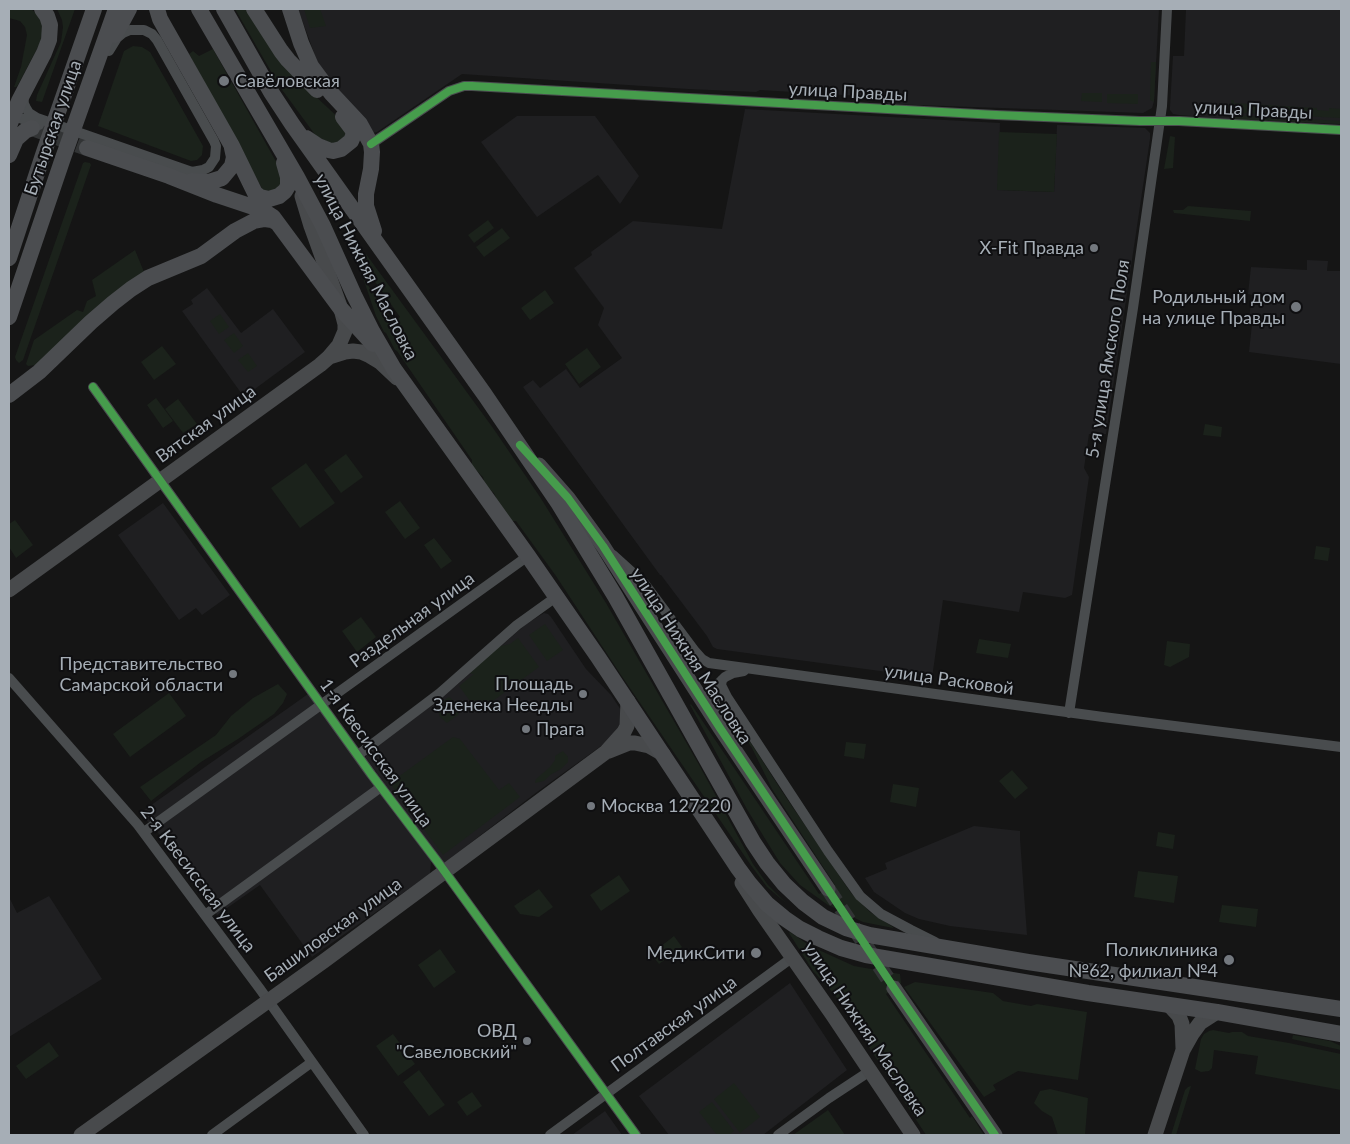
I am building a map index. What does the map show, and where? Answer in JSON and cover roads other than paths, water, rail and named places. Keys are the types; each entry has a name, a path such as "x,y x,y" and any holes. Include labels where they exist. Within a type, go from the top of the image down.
{"main road":[{"path":"9,155 18,117 50,40 50,25 42,9"},
{"name":"Бутырская улица","path":"9,258 94,9"},
{"name":"Бутырская улица","path":"9,330 11,311 116,9"},
{"path":"90,81 108,52 117,30 129,9"},
{"path":"157,9 164,26 232,146 255,193 265,199 273,199 285,191 288,186 288,178 273,136 199,9"},
{"path":"224,9 271,92 292,124 308,140 318,146 328,150 337,151 342,149 351,141 353,137 352,129 281,51 254,9"},
{"path":"262,9 286,47 302,67 331,93"},
{"path":"290,9 308,60 315,73 360,124 371,144 371,168 366,194 366,206 377,237 396,270"},
{"name":"улица Нижняя Масловка","path":"292,124 520,445 559,504 601,572 767,864 803,902 823,917 846,928 869,935 955,950"},
{"name":"улица Нижняя Масловка","path":"273,136 323,226 359,304 394,369 528,556 628,701 722,844"},
{"path":"88,142 217,195 262,210 273,217 341,309 394,369"},
{"path":"169,176 196,182 219,180 232,166 234,157 232,146"},
{"path":"9,395 39,372 113,302 148,278 201,256 235,231 254,221 272,220 281,227"},
{"path":"722,844 749,883 767,904 800,929 841,948 866,955 1341,1034"},
{"path":"955,950 1341,1009"}],"street":[{"name":"5-я улица Ямского Поля","path":"1069,713 1133,308 1162,106 1167,9"},
{"path":"88,142 32,116 24,104 18,117 88,142 192,172 209,168 215,158 216,146 214,141 152,34 144,30 130,30 122,33 108,52"},
{"name":"улица Правды","path":"371,144 449,91 464,86 996,115 1159,122 1179,121 1341,130"},
{"name":"Вятская улица","path":"9,590 328,358 339,345 345,331 345,324 311,226 297,177"},
{"name":"Вятская улица","path":"328,358 345,352 360,352 380,362 406,386"},
{"name":"1-я Квесисская улица","path":"93,387 381,787 636,1135"},
{"name":"улица Нижняя Масловка","path":"520,445 568,498 603,546 720,728 828,890"},
{"name":"улица Расковой","path":"603,546 644,582 694,650 702,659 709,663 1069,713 1341,747"},
{"name":"Раздельная улица","path":"144,832 528,556"},
{"path":"358,755 440,693 517,624 556,597"},
{"name":"улица Нижняя Масловка","path":"720,728 713,694 715,687 733,673 755,670"},
{"name":"2-я Квесисская улица","path":"9,678 144,832 364,1135"},
{"name":"улица Нижняя Масловка","path":"722,680 721,685 727,697 860,896 873,908 896,923 955,950"},
{"name":"Башиловская улица","path":"80,1135 268,1001 606,752 627,726 628,701"},
{"name":"Башиловская улица","path":"606,752 629,743 635,743 648,746 663,754"},
{"path":"206,915 381,787"},
{"name":"улица Нижняя Масловка","path":"722,844 760,911 913,1135"},
{"name":"Полтавская улица","path":"550,1135 792,958"},
{"path":"894,988 995,1135"},
{"path":"1169,1005 1179,1016 1182,1024 1184,1050"},
{"path":"1155,1135 1184,1050 1192,1034 1200,1023 1217,1012"},
{"path":"212,1135 312,1062"},
{"path":"778,1135 870,1071"}],"tunnel":[{"path":"32,128 87,148"},
{"path":"828,889 894,988"}],"place":[{"name":"Савёловская","path":"224,81"},
{"name":"X-Fit Правда","path":"1094,248"},
{"name":"Родильный дом на улице Правды","path":"1296,307"},
{"name":"Представительство Самарской области","path":"233,674"},
{"name":"Площадь Зденека Неедлы","path":"583,694"},
{"name":"Прага","path":"526,729"},
{"name":"Москва 127220","path":"591,806"},
{"name":"МедикСити","path":"756,953"},
{"name":"Поликлиника №62, филиал №4","path":"1229,960"},
{"name":"ОВД \"Савеловский\"","path":"527,1041"}]}
